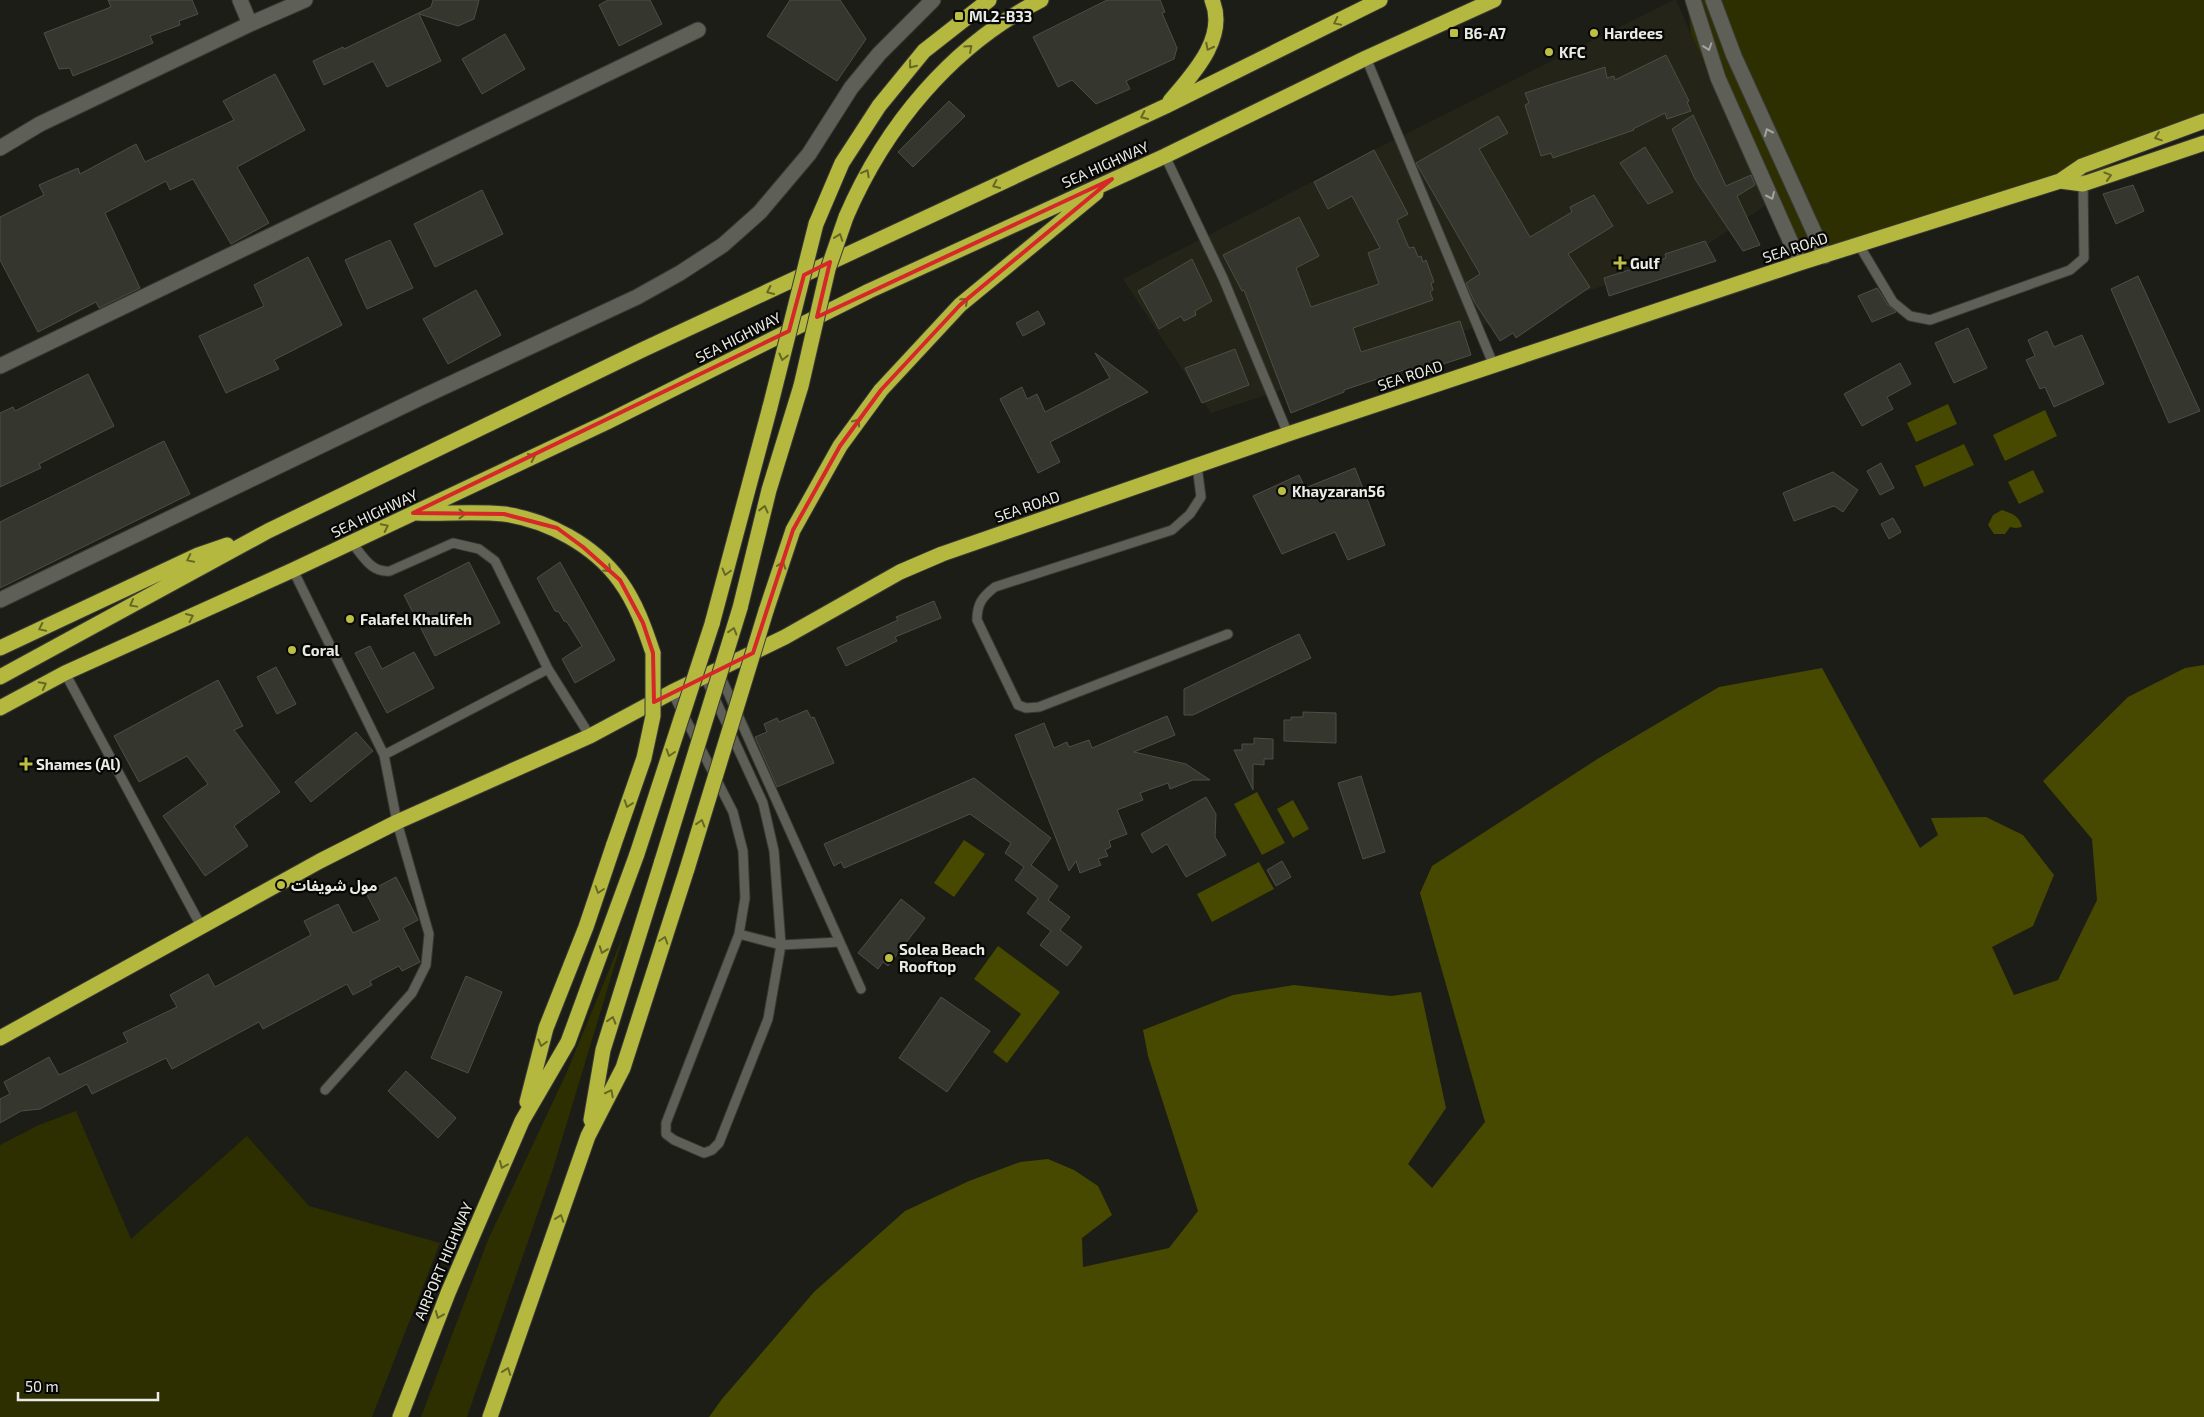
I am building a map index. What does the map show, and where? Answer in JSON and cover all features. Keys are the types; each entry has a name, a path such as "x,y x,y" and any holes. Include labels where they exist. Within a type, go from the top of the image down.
{"highway":[{"path":"522,1120 568,1042 637,854 712,624 770,407 816,224 842,162 879,106 924,51 989,0"},
{"path":"588,1136 603,1050 740,608 769,490 801,386 828,269 846,217 867,169 899,122 938,76 975,43 1020,11 1041,0"},
{"path":"1166,106 1196,70 1212,41 1216,21 1212,0"},
{"name":"SEA HIGHWAY","path":"0,677 268,531 660,342 1166,106 1380,0"},
{"name":"SEA HIGHWAY","path":"3,708 65,673 292,570 607,422 869,290 1165,156 1366,58 1494,0"},
{"name":"SEA ROAD","path":"0,1038 320,860 397,822 590,736 672,692 785,637 900,572 942,554 1288,434 1800,263 2060,181 2082,166 2204,121"},
{"name":"SEA ROAD","path":"2060,181 2083,184 2204,143"},
{"path":"490,1417 588,1136 623,1068 793,530 840,446 881,390 960,305 1112,179"},
{"path":"413,513 504,514 557,528 584,547 620,580 643,622 653,654 653,716 644,758 586,927 546,1028 522,1120"},
{"path":"0,648 198,555 268,531"},
{"name":"AIRPORT HIGHWAY","path":"400,1417 448,1293 522,1120"}],"street":[{"path":"240,0 250,24"},
{"path":"0,148 40,124 250,24 305,0"},
{"path":"0,600 420,398 629,301 680,273 724,245 760,212 809,154 851,88 878,54 933,0"},
{"path":"1693,0 1718,78 1800,263"},
{"path":"1713,0 1734,56 1825,256"},
{"path":"0,366 698,30"}],"lane":[{"path":"1366,58 1494,366"},
{"path":"1165,156 1222,278 1288,434"},
{"path":"1859,245 1893,302 1910,316 1930,320 2070,270 2084,258 2082,166"},
{"path":"1197,466 1201,497 1190,514 1172,530 995,587 982,596 977,608 977,620 1018,705 1026,708 1039,707 1228,634"},
{"path":"352,542 373,568 380,572 390,571 453,543 479,549 495,562 548,669 590,736"},
{"path":"292,570 384,755 397,822 429,934 426,965 412,994 325,1090"},
{"path":"384,755 548,669"},
{"path":"65,673 201,926"},
{"path":"712,673 861,989"},
{"path":"672,692 733,812 743,851 745,898 739,934 666,1123 666,1134 674,1140 704,1153 712,1150 719,1143 756,1054 768,1019 781,945 774,850 764,802 712,673"},
{"path":"739,934 781,945 840,942"}],"highlighted area":[{"path":"1112,179 960,305 881,390 840,446 793,530 753,653 654,702 653,653 643,623 620,580 583,547 557,528 504,514 413,513 789,331 804,275 830,262 817,317"}],"shaded area":[{"path":"1676,0 1766,205 1686,259 1211,413 1123,279 1374,150"},
{"path":"1687,0 2204,0 2204,121 2074,182 1796,267 1691,34"},
{"path":"1948,404 1957,424 1916,442 1907,423"},
{"path":"2045,410 2057,436 2005,461 1993,435"},
{"path":"1964,444 1974,465 1924,487 1915,466"},
{"path":"2033,470 2044,492 2019,504 2008,482"},
{"path":"2002,510 2017,518 2022,527 2010,527 2005,534 1994,534 1988,525 1993,515"},
{"path":"2204,665 2204,1417 709,1417 722,1399 814,1292 905,1211 969,1181 1020,1162 1048,1159 1074,1170 1098,1186 1112,1215 1082,1238 1083,1267 1169,1248 1198,1211 1148,1056 1143,1030 1233,995 1294,985 1391,996 1421,992 1446,1108 1408,1164 1432,1188 1485,1122 1420,893 1432,866 1599,758 1719,687 1822,668 1920,848 1938,835 1931,818 1986,817 2023,835 2054,875 2033,926 1992,947 2014,995 2058,980 2097,900 2092,839 2043,781 2128,697 2185,668"},
{"path":"1257,792 1285,843 1262,855 1234,804"},
{"path":"1293,800 1309,829 1293,838 1277,809"},
{"path":"964,840 985,854 954,897 934,883"},
{"path":"1259,862 1274,889 1212,922 1197,894"},
{"path":"624,934 552,1172 467,1417 421,1417 488,1240 566,1074"},
{"path":"998,946 1060,992 1007,1063 993,1052 1021,1014 974,979"},
{"path":"76,1111 131,1239 247,1136 309,1206 440,1243 372,1417 0,1417 0,1145 39,1125"}],"building":[{"path":"108,0 192,0 198,14 179,21 180,25 150,36 153,43 73,76 70,68 59,69 44,33 111,7"},
{"path":"433,0 479,0 474,19 458,26 419,14 441,61 387,87 373,61 324,85 313,61 343,47 344,49 431,7"},
{"path":"608,0 650,0 662,24 619,46 599,5"},
{"path":"790,0 840,0 866,39 837,81 767,36"},
{"path":"1107,0 1160,0 1165,12 1162,13 1177,48 1174,59 1126,81 1130,89 1096,104 1072,80 1058,87 1033,37"},
{"path":"505,34 525,69 482,94 462,59"},
{"path":"1666,55 1689,101 1687,102 1691,111 1667,119 1665,113 1634,130 1553,158 1551,153 1541,156 1525,105 1529,103 1525,93 1605,67 1607,78 1614,76 1615,80"},
{"path":"275,74 305,130 237,167 269,223 231,244 193,179 170,190 166,181 105,213 140,288 99,308 96,302 38,332 0,260 0,217 44,195 39,185 78,168 80,174 136,144 145,162 234,120 223,101"},
{"path":"949,101 965,116 913,167 898,152"},
{"path":"1693,115 1726,186 1751,175 1755,185 1737,196 1760,245 1743,251 1695,179 1672,129"},
{"path":"1498,116 1508,133 1479,149 1530,237 1572,212 1570,207 1594,195 1613,226 1568,254 1590,287 1516,338 1513,333 1500,341 1474,301 1466,283 1480,274 1416,163"},
{"path":"1645,147 1673,192 1648,204 1620,163"},
{"path":"1374,150 1408,214 1397,220 1409,248 1414,247 1418,257 1421,256 1423,262 1426,260 1434,282 1431,283 1433,290 1430,292 1433,300 1353,328 1361,352 1460,321 1471,355 1409,375 1407,369 1344,390 1344,392 1291,413 1244,290 1242,291 1223,255 1299,217 1319,256 1296,268 1311,307 1379,284 1368,253 1380,248 1352,196 1328,209 1314,182"},
{"path":"2133,185 2144,211 2116,224 2103,194"},
{"path":"482,190 503,234 435,267 414,224"},
{"path":"390,240 413,288 367,309 345,260"},
{"path":"1705,241 1716,261 1609,296 1604,278 1666,258 1665,254"},
{"path":"308,257 342,325 274,360 279,369 226,393 199,336 264,306 254,285"},
{"path":"1192,259 1212,301 1195,311 1196,315 1184,321 1181,316 1159,329 1138,291"},
{"path":"2138,276 2200,411 2169,423 2111,289"},
{"path":"1877,288 1888,305 1896,312 1872,322 1858,296"},
{"path":"476,290 501,335 448,364 423,319"},
{"path":"1038,311 1045,324 1023,336 1016,323"},
{"path":"1968,328 1987,368 1954,383 1935,343"},
{"path":"2047,331 2054,347 2082,335 2104,384 2054,407 2045,387 2040,389 2026,360 2035,356 2028,340"},
{"path":"1235,349 1249,385 1202,403 1185,368"},
{"path":"1095,353 1148,392 1050,442 1060,462 1038,473 1000,399 1022,387 1027,399 1037,394 1045,412 1110,378"},
{"path":"1900,363 1911,384 1887,397 1893,409 1862,426 1844,394"},
{"path":"88,374 114,426 39,464 41,468 0,487 0,413 13,407 15,411"},
{"path":"164,441 190,494 0,588 0,522"},
{"path":"1881,463 1894,488 1880,495 1867,471"},
{"path":"1355,468 1385,545 1348,560 1335,532 1282,554 1253,496 1299,475 1305,488"},
{"path":"1833,472 1858,490 1843,512 1834,506 1794,521 1783,493"},
{"path":"1893,518 1901,532 1889,539 1881,524"},
{"path":"469,562 500,623 435,656 404,595"},
{"path":"560,562 615,660 575,683 562,659 582,646 567,622 564,621 559,612 555,611 537,578"},
{"path":"934,601 941,618 895,637 897,641 846,666 837,648 898,620 896,617"},
{"path":"1299,634 1311,658 1193,715 1184,715 1184,689"},
{"path":"370,646 382,669 414,652 434,688 387,713 355,653"},
{"path":"276,667 296,704 277,714 257,677"},
{"path":"218,680 243,726 234,730 280,792 234,826 248,846 205,876 163,816 208,784 187,756 139,782 114,736"},
{"path":"807,710 811,718 814,717 834,763 777,787 755,737 767,732 764,724 777,718 779,722"},
{"path":"1303,712 1336,713 1336,743 1284,741 1284,720 1291,720 1291,717 1303,717"},
{"path":"1167,716 1175,735 1134,752 1186,764 1210,780 1193,780 1170,789 1168,783 1140,793 1143,800 1117,810 1127,834 1109,841 1111,847 1105,850 1108,856 1098,859 1101,865 1080,873 1076,861 1069,871 1015,735 1044,723 1054,748 1067,742 1069,747 1089,740 1092,748"},
{"path":"356,732 373,751 311,802 295,782"},
{"path":"1254,738 1273,739 1273,759 1264,759 1264,765 1253,764 1253,790 1234,750 1242,750 1242,744 1254,744"},
{"path":"1361,776 1385,852 1363,859 1338,783"},
{"path":"974,778 1051,838 1031,865 1058,886 1048,900 1070,917 1060,930 1082,947 1067,966 1040,945 1051,931 1027,913 1038,898 1015,880 1024,867 1005,853 1011,843 970,814 844,868 841,862 834,866 824,844"},
{"path":"1206,797 1216,814 1215,837 1226,855 1186,877 1167,844 1152,853 1141,834"},
{"path":"1282,861 1291,877 1276,886 1267,870"},
{"path":"396,877 418,920 403,928 420,962 402,971 399,966 370,981 372,985 353,995 347,984 263,1029 259,1022 172,1069 166,1058 92,1094 87,1084 40,1109 21,1111 0,1123 0,1099 10,1094 4,1082 49,1057 59,1075 128,1042 123,1033 177,1007 170,995 208,974 215,987 311,935 304,921 338,904 353,933 380,920 366,893"},
{"path":"901,899 925,918 888,966 883,962 878,969 858,953"},
{"path":"466,976 502,992 468,1073 431,1058"},
{"path":"941,997 990,1031 947,1092 899,1058"},
{"path":"406,1071 456,1118 438,1138 388,1091"}],"place":[{"name":"ML2-B33","path":"959,16"},
{"name":"B6-A7","path":"1454,33"},
{"name":"Hardees","path":"1594,33"},
{"name":"KFC","path":"1549,52"},
{"name":"Gulf","path":"1620,263"},
{"name":"Khayzaran56","path":"1282,491"},
{"name":"Falafel Khalifeh","path":"350,619"},
{"name":"Coral","path":"292,650"},
{"name":"Shames (Al)","path":"26,764"},
{"name":"مول شويفات","path":"281,885"},
{"name":"Solea Beach Rooftop","path":"889,958"}]}
